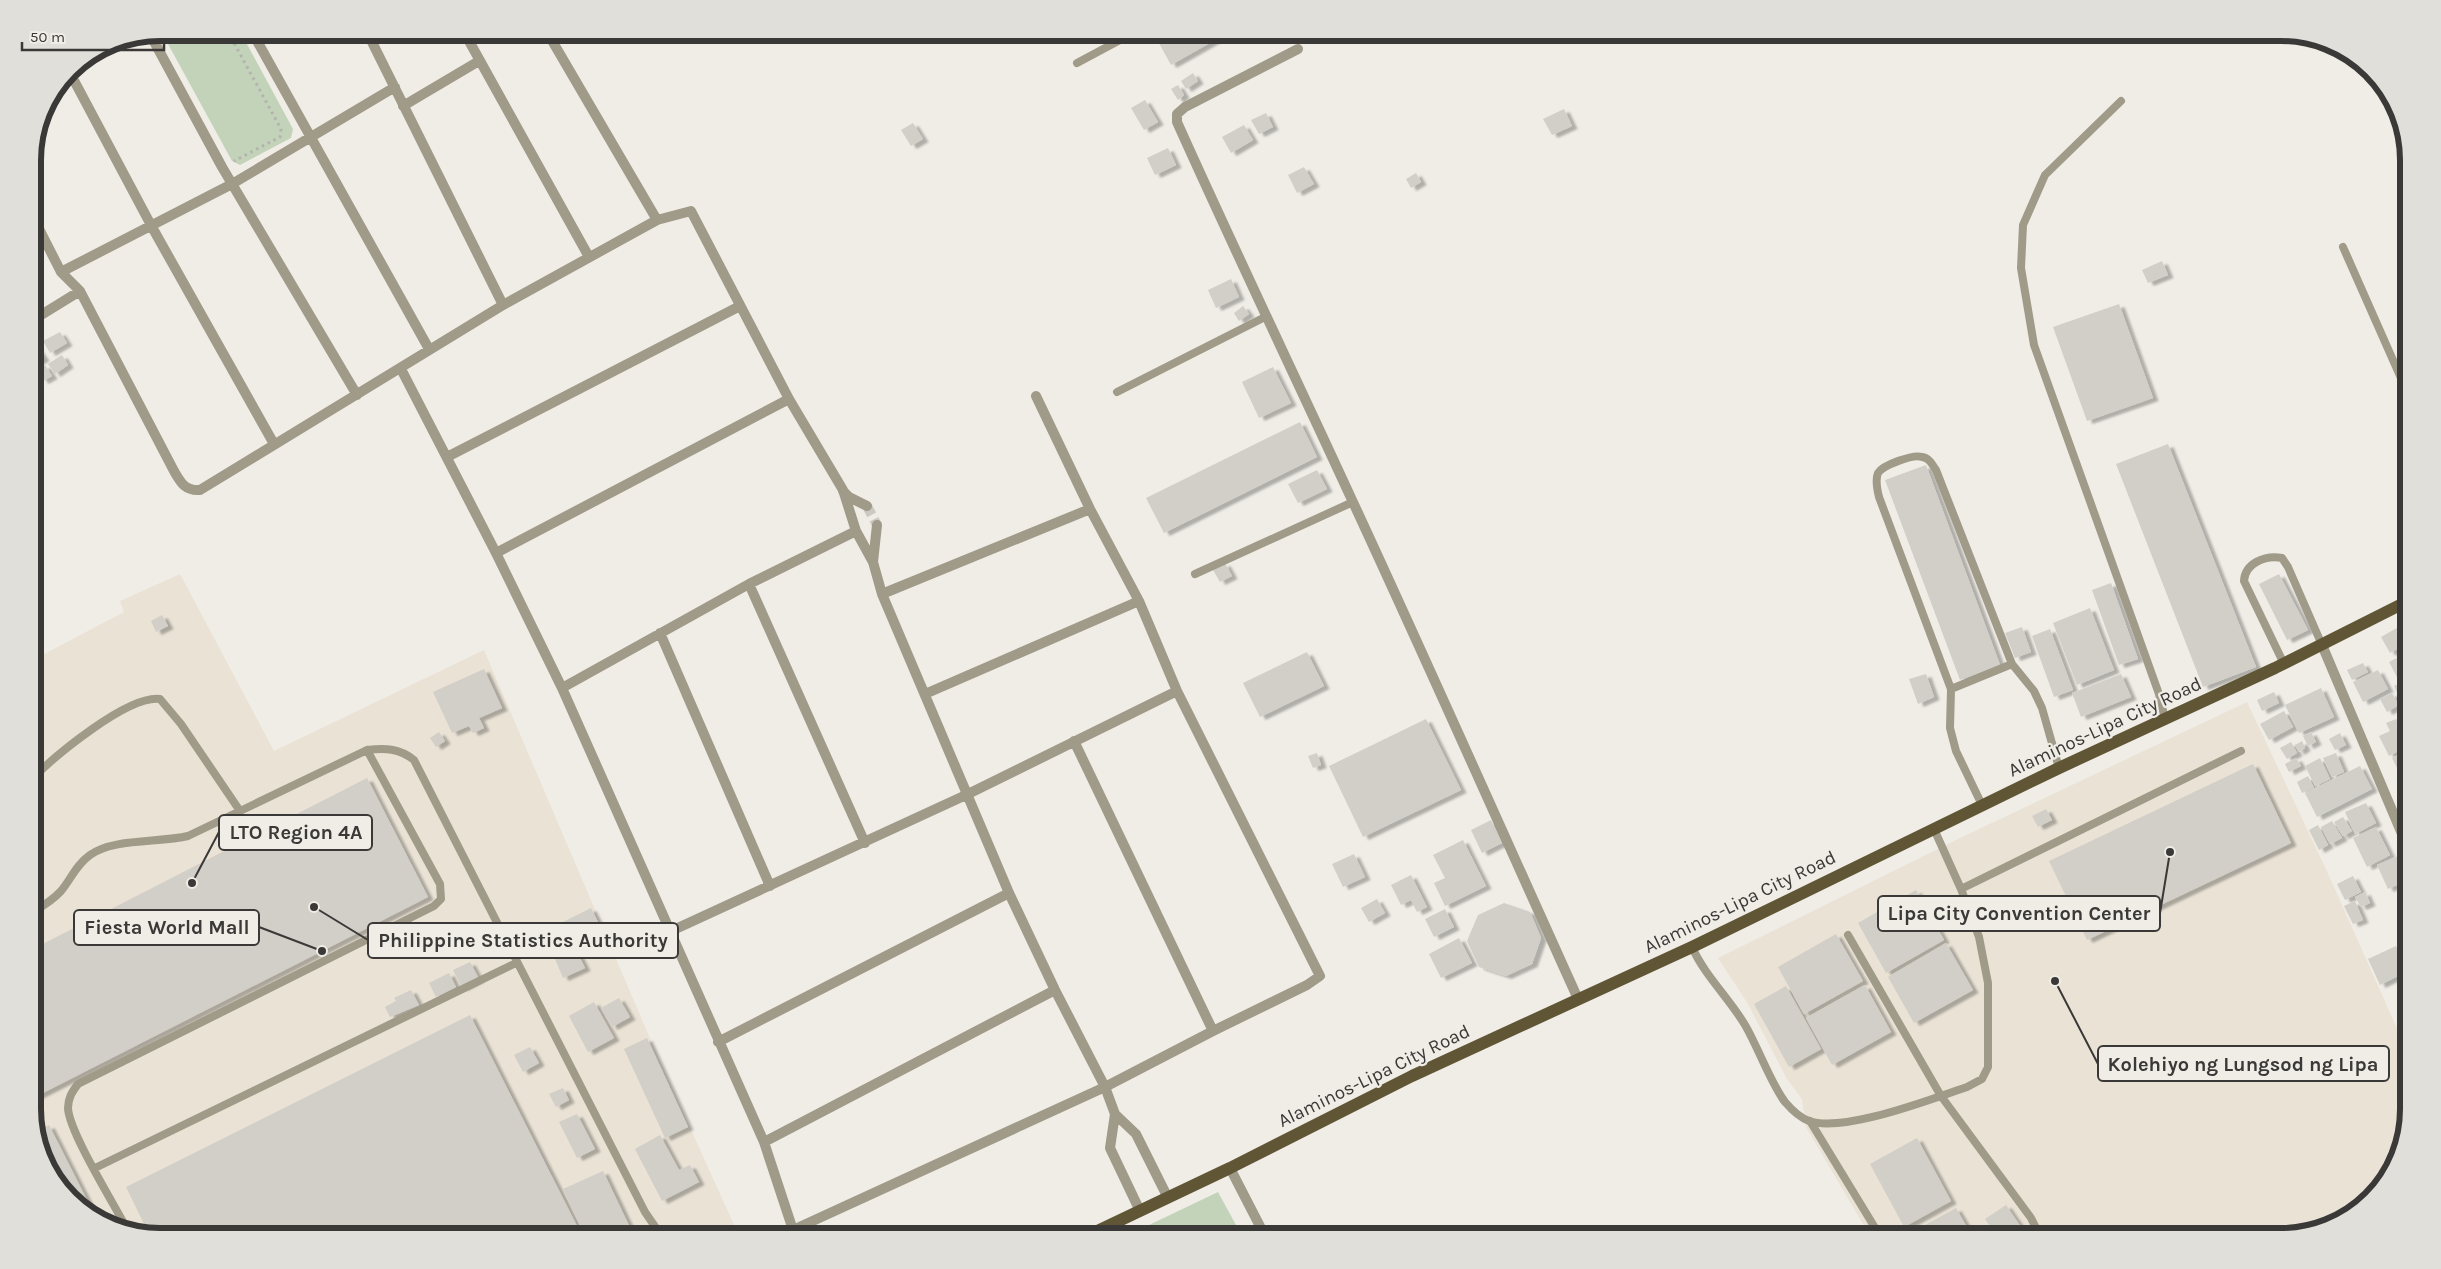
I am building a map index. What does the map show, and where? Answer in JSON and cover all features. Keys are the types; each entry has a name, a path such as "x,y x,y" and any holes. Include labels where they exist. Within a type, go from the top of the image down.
{"main road":[{"name":"Alaminos-Lipa City Road","path":"1105,1228 1230,1168 1412,1076 1692,947 2059,768 2284,664 2399,605"}],"street":[{"path":"154,42 222,167 357,395"},
{"path":"258,42 429,350"},
{"path":"372,42 503,304"},
{"path":"470,42 479,61 589,256"},
{"path":"553,42 657,220"},
{"path":"1298,49 1186,107 1177,114 1177,122 1250,286 1267,316 1353,502 1578,999"},
{"path":"403,106 479,61"},
{"path":"73,79 152,227 274,444"},
{"path":"61,272 152,227 232,184 395,87"},
{"path":"42,235 61,272 80,291 183,486 191,490 200,490 401,369 503,304 657,220 691,211 789,399 843,490 849,497 867,506"},
{"path":"42,314 80,291"},
{"path":"447,456 740,306"},
{"path":"401,369 447,456 562,688 764,1142 792,1228"},
{"path":"797,1228 1106,1087 1213,1031 1307,985 1320,976 1177,691 1139,601 1090,509 1036,396"},
{"path":"496,554 789,399"},
{"path":"843,490 856,531 873,562 882,594 1009,893 1055,990 1106,1087 1115,1114 1110,1148 1140,1212"},
{"path":"882,594 1090,509"},
{"path":"873,562 877,525"},
{"path":"562,688 749,584 856,531"},
{"path":"749,584 865,843"},
{"path":"925,694 1139,601"},
{"path":"660,633 770,886"},
{"path":"2322,645 2400,828"},
{"path":"669,932 865,843 1177,691"},
{"path":"1074,741 1213,1031"},
{"path":"718,1042 1009,893"},
{"path":"764,1142 1055,990"},
{"path":"1115,1114 1136,1134 1168,1198"},
{"path":"1230,1168 1261,1228"}],"lane":[{"path":"1077,63 1117,42"},
{"path":"2121,102 2045,175 2024,225 2021,268 2034,345 2159,694 2165,720"},
{"path":"2343,247 2399,374"},
{"path":"1117,392 1267,316"},
{"path":"1982,805 1956,751 1950,728 1950,689 1879,497 1876,484 1878,473 1884,467 1914,456 1923,457 1931,462 2012,664 2034,691 2042,708 2059,768"},
{"path":"1196,574 1353,502"},
{"path":"2284,664 2244,581 2244,572 2249,565 2273,556 2282,558 2288,567 2322,645"},
{"path":"1950,689 2012,664"},
{"path":"42,769 82,736 122,711 150,698 160,700 181,724 240,811"},
{"path":"42,906 61,890 77,866 92,854 113,845 169,841 188,836 367,750 392,749 405,753 414,760 516,963 645,1212 656,1228"},
{"path":"123,1222 71,1122 68,1111 71,1093 78,1084 434,906 441,899 440,884 367,750"},
{"path":"1961,889 2241,751"},
{"path":"1810,1121 1826,1124 1866,1118 1941,1096 1976,1083 1986,1074 1989,1061 1988,982 1979,936 1961,889 1934,829"},
{"path":"1848,935 1941,1096 2031,1218 2036,1228"},
{"path":"1692,947 1704,969 1745,1024 1785,1102 1810,1121 1875,1228"},
{"path":"95,1168 516,963"}],"path":[{"path":"222,167 280,137 281,130 233,42"}],"shaded area":[{"path":"180,574 274,751 484,650 655,1050 735,1228 160,1228 129,1224 107,1216 94,1208 71,1187 53,1162 44,1132 42,1117 42,655 124,612 120,601"},
{"path":"2247,702 2325,867 2400,1035 2399,1125 2388,1162 2380,1175 2347,1208 2327,1219 2297,1227 1865,1228 1806,1127 1802,1099 1787,1079 1748,1004 1718,958 1958,839"}],"green space":[{"path":"167,42 246,42 293,129 291,138 240,165 232,161"},
{"path":"1218,1192 1238,1228 1143,1228"}],"building":[{"path":"1158,42 1212,42 1171,65"},
{"path":"1193,73 1198,81 1186,89 1181,81"},
{"path":"1178,85 1184,95 1178,100 1171,89"},
{"path":"1145,100 1158,122 1144,130 1131,108"},
{"path":"1564,109 1572,126 1552,135 1543,119"},
{"path":"1266,113 1273,127 1259,134 1251,120"},
{"path":"913,123 923,139 911,146 901,130"},
{"path":"1244,125 1253,140 1231,153 1222,137"},
{"path":"1168,148 1176,165 1155,175 1147,158"},
{"path":"1304,167 1314,184 1297,193 1288,175"},
{"path":"1416,173 1421,182 1411,188 1406,179"},
{"path":"2162,261 2168,275 2148,283 2142,270"},
{"path":"1231,279 1239,297 1216,308 1208,290"},
{"path":"2119,304 2153,398 2087,421 2053,327"},
{"path":"1243,306 1249,314 1239,321 1234,313"},
{"path":"60,332 67,343 50,353 43,341"},
{"path":"62,355 68,365 55,374 48,364"},
{"path":"45,365 52,376 43,381 42,379 42,367"},
{"path":"1273,367 1291,403 1259,418 1242,382"},
{"path":"1300,422 1317,457 1164,533 1146,498"},
{"path":"2168,444 2256,667 2203,687 2116,464"},
{"path":"1926,465 2000,665 1960,680 1885,480"},
{"path":"1317,470 1327,489 1298,503 1288,484"},
{"path":"1225,563 1232,576 1220,582 1213,570"},
{"path":"2279,574 2308,630 2287,640 2259,584"},
{"path":"2111,583 2138,659 2119,665 2092,590"},
{"path":"2090,608 2114,670 2077,685 2053,623"},
{"path":"162,615 168,626 156,632 151,621"},
{"path":"2399,626 2400,648 2390,653 2381,637"},
{"path":"2022,627 2031,652 2015,658 2005,633"},
{"path":"2050,629 2073,690 2054,697 2032,636"},
{"path":"1307,652 1324,686 1260,717 1243,683"},
{"path":"2400,656 2400,682 2389,662"},
{"path":"2363,663 2368,672 2352,680 2347,670"},
{"path":"484,669 502,708 479,718 484,728 473,733 469,726 452,733 433,692"},
{"path":"2378,670 2388,689 2363,702 2353,682"},
{"path":"1926,674 1934,697 1918,704 1909,679"},
{"path":"2121,674 2131,697 2081,717 2072,693"},
{"path":"2400,683 2400,697 2394,686"},
{"path":"2321,688 2334,717 2299,733 2285,705"},
{"path":"2274,692 2279,703 2262,711 2257,700"},
{"path":"2392,693 2399,705 2387,712 2380,699"},
{"path":"2284,711 2293,727 2269,740 2260,724"},
{"path":"1426,719 1461,790 1363,837 1329,766"},
{"path":"2396,719 2400,725 2400,750 2389,756 2379,736 2390,731 2386,723"},
{"path":"439,732 445,741 436,747 430,738"},
{"path":"2311,732 2316,742 2308,746 2303,736"},
{"path":"2340,733 2346,745 2335,750 2329,739"},
{"path":"2302,741 2305,748 2299,752 2295,745"},
{"path":"2291,742 2297,753 2287,759 2280,748"},
{"path":"1317,753 1321,765 1313,768 1308,756"},
{"path":"2336,753 2344,772 2332,777 2323,758"},
{"path":"2400,754 2400,773 2392,758"},
{"path":"2296,758 2301,766 2289,772 2285,764"},
{"path":"2320,758 2330,779 2315,786 2305,766"},
{"path":"2253,764 2291,843 2087,940 2049,861"},
{"path":"2360,766 2372,789 2317,817 2305,793"},
{"path":"2308,776 2314,788 2302,793 2297,782"},
{"path":"367,778 428,897 42,1093 42,944"},
{"path":"2366,803 2376,823 2355,834 2345,812"},
{"path":"2046,809 2052,820 2038,827 2032,816"},
{"path":"2343,817 2352,831 2343,836 2334,822"},
{"path":"1491,820 1502,843 1482,853 1471,830"},
{"path":"2332,821 2342,838 2330,844 2321,827"},
{"path":"2318,825 2328,845 2319,850 2309,830"},
{"path":"2376,827 2390,855 2367,867 2353,838"},
{"path":"1463,840 1486,886 1445,906 1434,883 1445,878 1433,855"},
{"path":"1354,854 1365,877 1343,887 1332,864"},
{"path":"2398,856 2400,884 2388,889 2377,865"},
{"path":"1411,875 1427,907 1417,912 1411,900 1401,905 1391,885"},
{"path":"2353,876 2361,892 2345,900 2337,884"},
{"path":"1916,890 1944,940 1886,973 1858,923"},
{"path":"2365,892 2370,903 2361,907 2355,897"},
{"path":"1377,899 1385,913 1369,922 1361,908"},
{"path":"2355,901 2363,920 2353,924 2344,906"},
{"path":"1504,903 1530,912 1541,938 1532,964 1506,976 1479,967 1467,941 1478,915"},
{"path":"591,908 599,924 551,947 543,932"},
{"path":"1445,909 1454,927 1434,937 1425,919"},
{"path":"1836,934 1863,981 1804,1014 1778,967"},
{"path":"1459,938 1472,963 1441,978 1429,954"},
{"path":"1946,943 1973,990 1914,1023 1888,977"},
{"path":"2396,946 2400,954 2400,975 2380,985 2368,959"},
{"path":"576,950 585,968 563,978 555,959"},
{"path":"470,962 479,979 462,988 453,970"},
{"path":"449,973 456,987 436,997 429,983"},
{"path":"1865,985 1891,1032 1832,1065 1806,1018"},
{"path":"1786,986 1821,1049 1789,1067 1754,1004"},
{"path":"411,990 419,1005 390,1017 385,1007 396,1001 394,998"},
{"path":"619,998 630,1017 612,1027 601,1008"},
{"path":"594,1002 614,1038 588,1052 569,1016"},
{"path":"470,1015 578,1228 146,1227 126,1187"},
{"path":"647,1038 688,1127 665,1138 624,1049"},
{"path":"530,1047 539,1063 523,1072 514,1055"},
{"path":"563,1088 569,1100 556,1107 549,1094"},
{"path":"577,1114 595,1149 577,1158 559,1122"},
{"path":"49,1125 89,1204 71,1187 53,1162 43,1128"},
{"path":"660,1135 679,1170 690,1165 699,1182 662,1201 635,1149"},
{"path":"1917,1138 1951,1201 1904,1227 1870,1164"},
{"path":"603,1171 630,1228 581,1228 563,1189"},
{"path":"2006,1205 2022,1228 1991,1228 1985,1219"},
{"path":"1956,1208 1967,1228 1920,1228"}],"tunnel":[{"path":"867,506 877,525"}],"place":[{"name":"Lipa City Convention Center","path":"2170,852"},
{"name":"LTO Region 4A","path":"192,883"},
{"name":"Philippine Statistics Authority","path":"314,907"},
{"name":"Fiesta World Mall","path":"322,951"},
{"name":"Kolehiyo ng Lungsod ng Lipa","path":"2055,981"}]}
